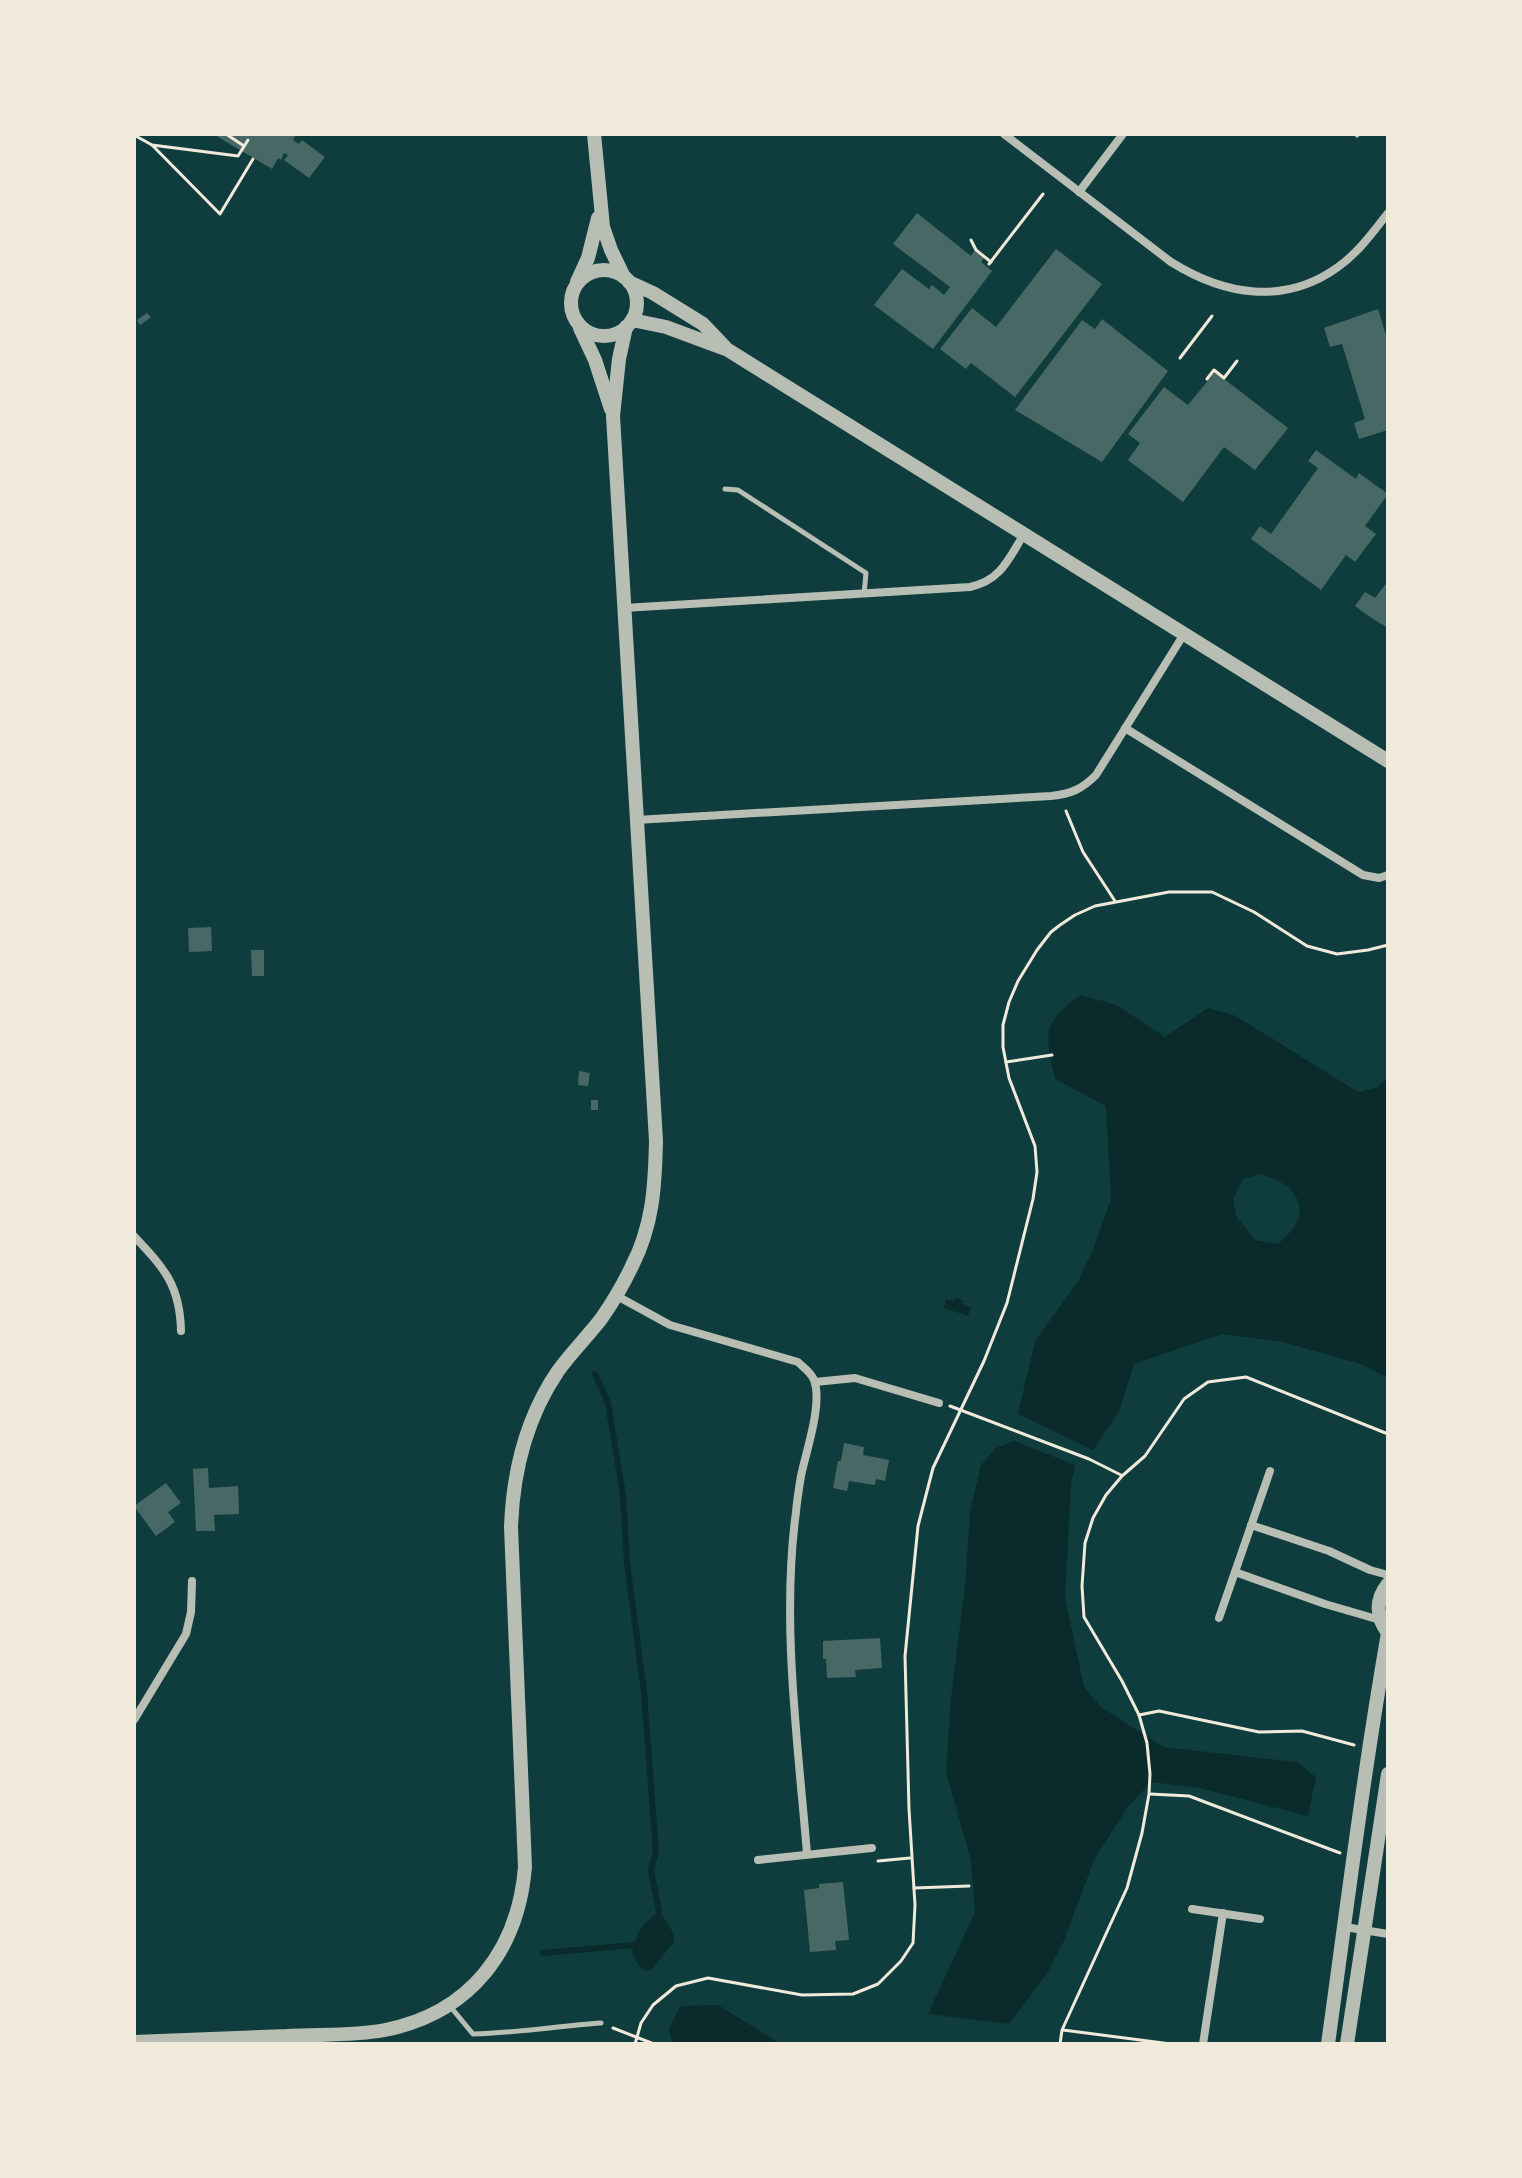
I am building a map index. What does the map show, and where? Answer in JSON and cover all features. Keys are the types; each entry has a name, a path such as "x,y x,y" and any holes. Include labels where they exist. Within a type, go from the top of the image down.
{"street":[{"path":"134,2042 382,2031 431,2016 468,1991 496,1959 510,1935 523,1891 524,1819 511,1527 512,1492 518,1460 528,1428 559,1370 617,1296 647,1228 655,1190 656,1141 613,416 619,359 637,304 635,292 626,280 603,227 594,134"},
{"path":"1004,134 1171,262 1194,277 1245,292 1288,288 1330,272 1354,254 1388,213"},
{"path":"1079,192 1123,134"},
{"path":"600,206 592,243 572,304 613,416"},
{"path":"575,288 585,276 599,271 615,272 703,324 728,350"},
{"path":"576,320 589,332 600,335 611,335 629,324 666,327 728,350 1388,761"},
{"path":"624,608 970,587 985,583 1004,567 1024,534"},
{"path":"636,820 1066,794 1079,790 1096,775 1184,634"},
{"path":"1125,728 1363,875 1379,878 1388,875"},
{"path":"134,1236 171,1282 179,1301 181,1331"},
{"path":"617,1296 670,1325 798,1362 815,1382 817,1399 800,1480 792,1541 790,1595 807,1854"},
{"path":"815,1382 855,1378 939,1403"},
{"path":"1219,1618 1270,1471"},
{"path":"1251,1525 1388,1575"},
{"path":"1235,1572 1380,1620"},
{"path":"134,1720 186,1634 191,1612 192,1581"},
{"path":"1328,2044 1368,1749 1388,1633 1380,1620 1378,1603 1388,1584"},
{"path":"1347,2044 1388,1774"},
{"path":"758,1860 872,1848"},
{"path":"1192,1909 1260,1919"},
{"path":"1203,2044 1223,1913"},
{"path":"1345,1927 1388,1934"}],"lane":[{"path":"725,489 738,490 866,573 864,595"},
{"path":"449,2005 473,2034 516,2033 562,2025 601,2023"}],"path":[{"path":"226,134 244,146"},
{"path":"134,135 152,145 220,214 253,159"},
{"path":"152,145 238,156 248,140"},
{"path":"971,240 976,250 990,263 1043,194"},
{"path":"1180,358 1212,316"},
{"path":"1207,379 1214,370 1224,378 1237,361"},
{"path":"1066,811 1083,852 1115,901"},
{"path":"635,2044 641,2023 653,2005 676,1986 708,1978 802,1995 853,1994 878,1984 901,1961 913,1943 914,1888 905,1656 918,1526 933,1468 984,1361 1007,1303 1033,1199 1037,1172 1035,1146 1009,1078 1003,1047 1003,1025 1018,981 1037,950 1051,932 1067,920 1106,903 1169,892 1212,892 1254,912 1307,946 1337,954 1388,945"},
{"path":"1006,1062 1052,1055"},
{"path":"1060,2044 1062,2030 1127,1888 1149,1794 1147,1743 1139,1715 1084,1617 1082,1586 1085,1543 1093,1518 1106,1495 1145,1456 1184,1399 1208,1382 1246,1377 1388,1434"},
{"path":"961,1409 1089,1459 1122,1476"},
{"path":"1139,1715 1159,1711 1259,1732 1302,1731 1368,1749"},
{"path":"1149,1794 1189,1796 1355,1854"},
{"path":"873,1862 912,1858"},
{"path":"914,1888 969,1886"},
{"path":"601,2023 654,2044"},
{"path":"1062,2030 1171,2044"}],"water":[{"path":"1081,995 1117,1005 1165,1037 1208,1008 1236,1016 1358,1092 1378,1087 1388,1077 1388,1378 1361,1364 1282,1342 1222,1334 1134,1364 1119,1412 1093,1450 1018,1414 1035,1341 1079,1280 1111,1199 1106,1106 1055,1079 1049,1051 1049,1031 1068,1005","holes":["1261,1174 1281,1182 1296,1197 1299,1205 1295,1225 1278,1244 1255,1240 1236,1216 1233,1199 1243,1179"]},
{"path":"956,1298 971,1307 968,1316 944,1308 946,1299 954,1301"},
{"path":"1014,1441 1075,1465 1071,1483 1065,1598 1084,1687 1101,1707 1163,1747 1297,1762 1316,1777 1308,1816 1200,1788 1151,1782 1127,1808 1094,1860 1063,1943 1046,1975 1009,2024 928,2014 975,1912 971,1861 946,1772 970,1512 981,1465 996,1448"},
{"path":"659,1912 671,1929 674,1942 652,1969 646,1971 632,1954 633,1947 644,1924"},
{"path":"718,2005 781,2044 673,2044 669,2029 680,2006"}],"building":[{"path":"213,134 296,134 293,140 299,144 302,140 325,157 309,178 284,160 288,155 284,153 272,169"},
{"path":"917,213 971,256 974,251 984,258 981,262 992,271 933,349 874,305 902,269 929,289 932,285 944,295 950,287 893,244"},
{"path":"1056,249 1102,284 1015,397 971,363 966,369 940,349 972,308 996,327"},
{"path":"1378,309 1388,342 1388,430 1359,439 1354,423 1365,419 1342,344 1330,347 1324,328"},
{"path":"147,313 151,317 140,325 137,320"},
{"path":"1102,319 1168,371 1102,462 1015,410 1082,320 1095,329"},
{"path":"1215,372 1288,428 1255,470 1224,447 1183,502 1128,460 1140,443 1128,434 1164,387 1188,405"},
{"path":"1316,450 1356,479 1359,473 1388,494 1365,526 1376,534 1355,562 1346,555 1321,590 1251,539 1260,526 1271,534 1318,468 1308,461"},
{"path":"1388,581 1388,628 1355,606 1365,592 1375,598"},
{"path":"211,927 212,951 189,952 188,928"},
{"path":"251,950 264,950 264,976 252,976"},
{"path":"579,1071 590,1073 588,1086 578,1085"},
{"path":"591,1100 598,1100 598,1110 591,1110"},
{"path":"844,1443 864,1447 863,1455 889,1460 885,1481 876,1479 875,1485 849,1481 847,1491 833,1488"},
{"path":"208,1468 209,1488 238,1486 239,1514 214,1515 215,1531 196,1531 193,1469"},
{"path":"166,1483 181,1503 168,1512 175,1522 156,1536 134,1506"},
{"path":"880,1638 882,1668 855,1670 856,1677 827,1678 823,1641"},
{"path":"843,1882 849,1940 835,1941 836,1950 810,1952 804,1890 819,1888 819,1884"}],"waterway":[{"path":"595,1374 608,1403 623,1495 627,1563 644,1692 656,1852 651,1870 659,1912"},
{"path":"543,1953 633,1945"}]}
